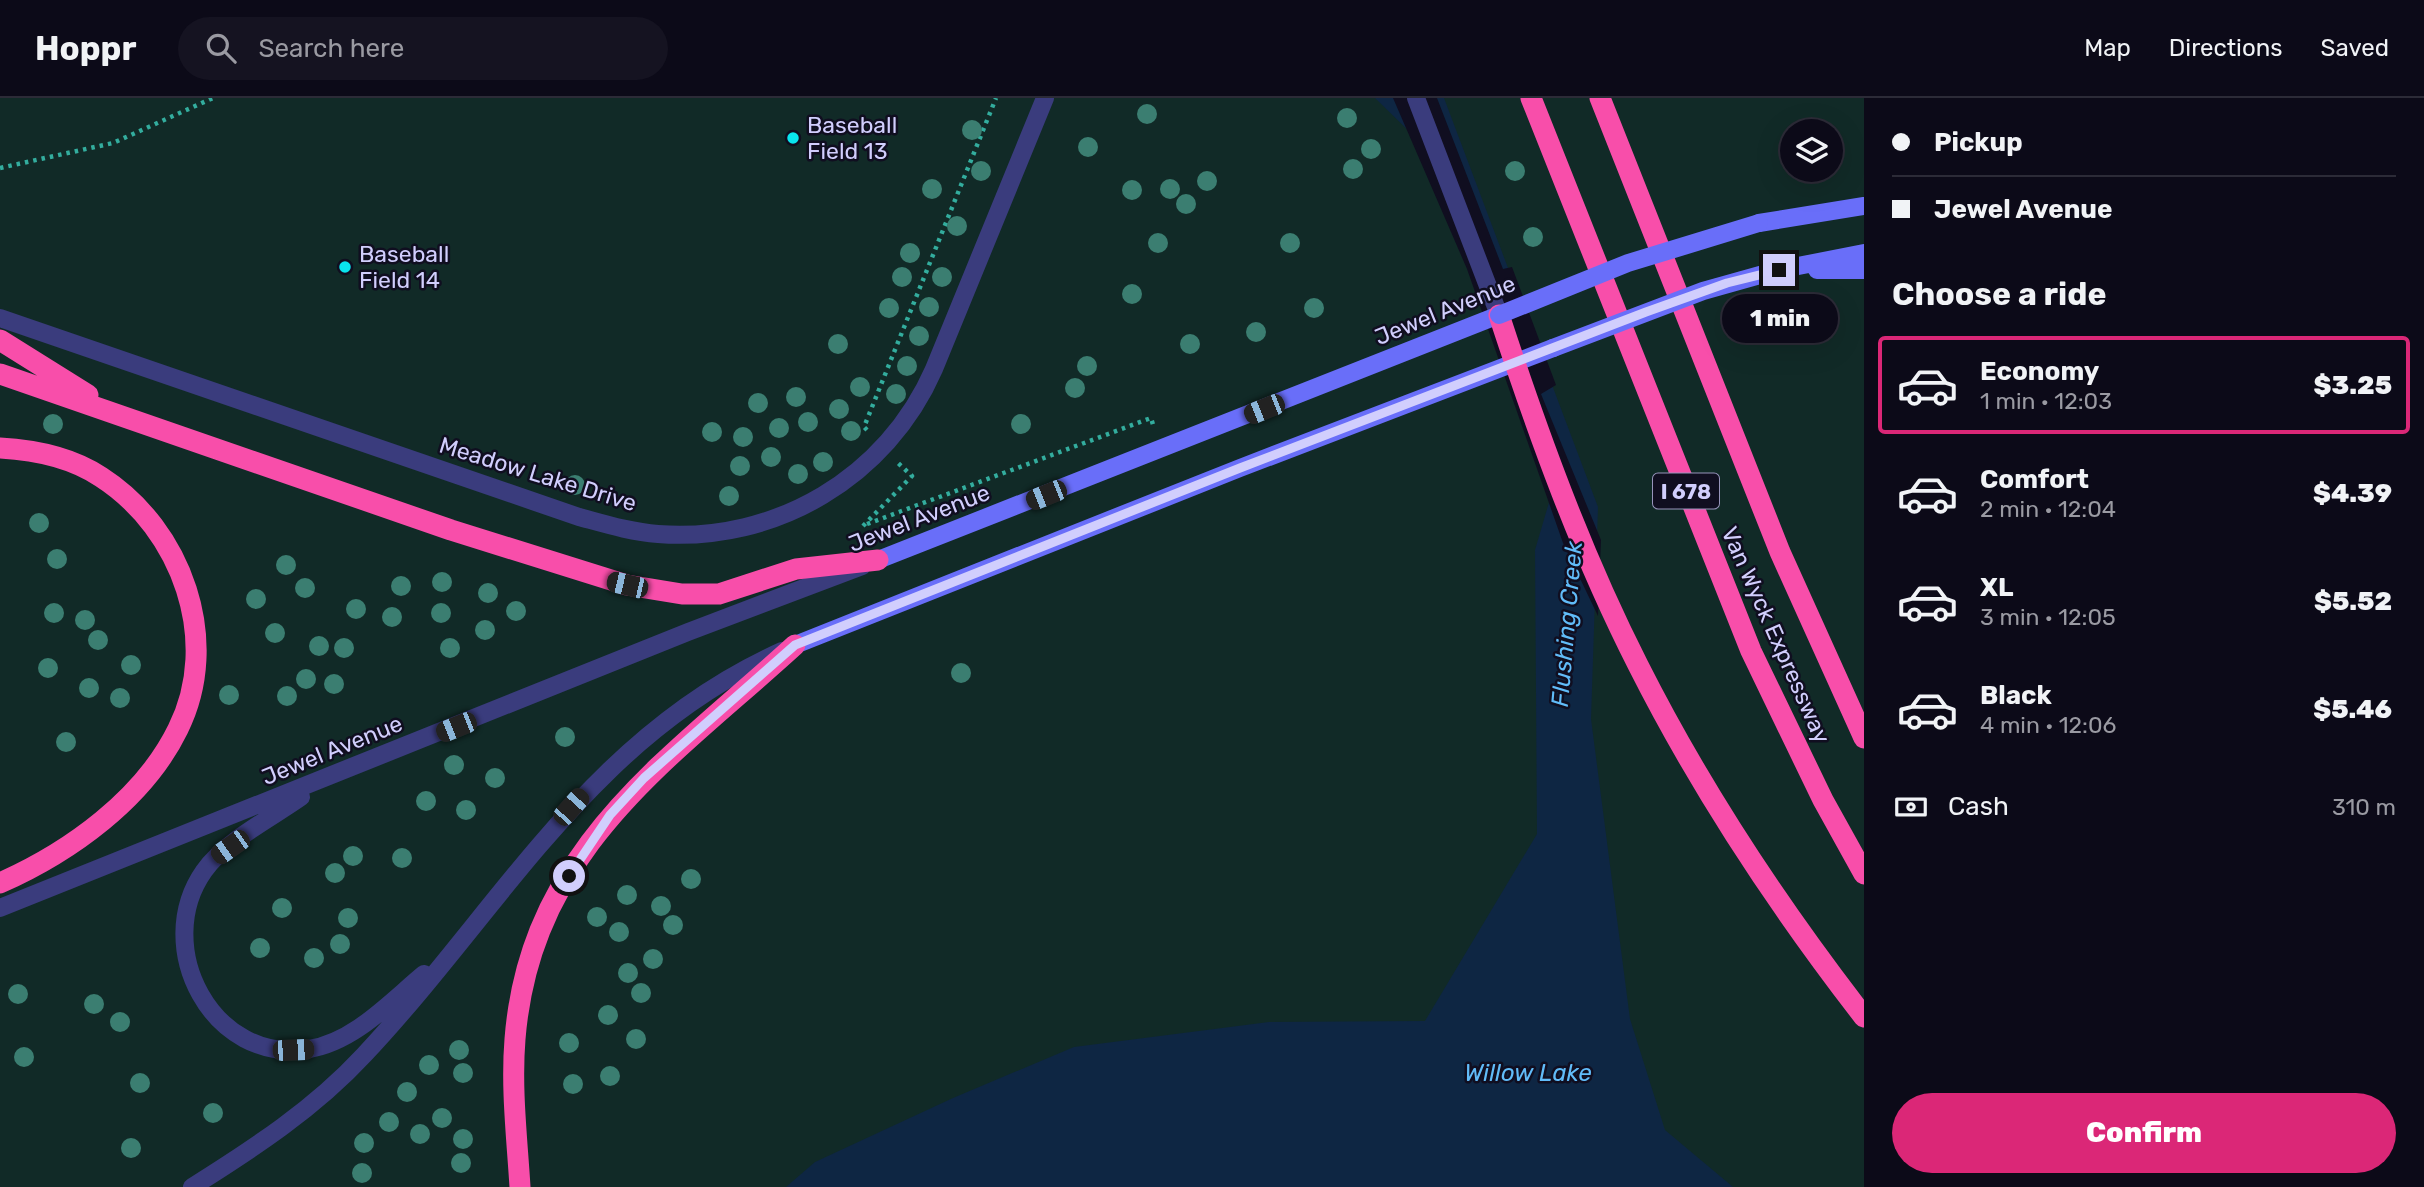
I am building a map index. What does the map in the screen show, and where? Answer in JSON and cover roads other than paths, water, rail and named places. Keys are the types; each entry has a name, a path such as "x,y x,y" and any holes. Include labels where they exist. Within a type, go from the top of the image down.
{"highway":[{"name":"Van Wyck Expressway","path":"1531,98 1751,651 1810,776 1864,874"},
{"name":"Van Wyck Expressway","path":"1600,98 1780,552 1864,738"},
{"path":"1499,315 1523,394 1598,580 1638,666 1721,814 1774,896 1864,1017"},
{"path":"0,340 79,390 142,424"},
{"path":"0,374 464,535 610,581 644,589 692,595 719,594 796,569 878,560"},
{"path":"0,447 41,452 80,466 101,477 133,502 162,536 182,575 192,611 196,650 192,688 183,717 171,744 133,792 92,827 46,860 0,883"},
{"path":"520,1187 514,1063 518,1015 530,958 554,901 583,853 635,787 795,645"}],"main road":[{"name":"Jewel Avenue","path":"878,560 1628,263 1759,223 1864,206"},
{"path":"795,645 1240,468 1703,291 1779,270 1864,253"},
{"path":"1779,270 1864,270"}],"street":[{"name":"Meadow Lake Drive","path":"0,318 579,517 658,534 723,531 767,522 830,492 884,449 921,398 1045,98"},
{"path":"1416,98 1499,315"},
{"name":"Jewel Avenue","path":"0,908 688,632 878,560"},
{"path":"192,1187 271,1136 339,1080 395,1021 561,819 629,750 708,691 795,645"},
{"path":"327,779 217,856 198,879 187,908 183,936 191,977 205,1003 223,1023 247,1039 279,1049 308,1049 338,1039 366,1022 456,948"}],"water":[{"name":"Willow Lake","path":"1375,98 1444,98 1598,507 1591,719 1630,1019 1665,1130 1733,1187 786,1187 815,1162 953,1098 1074,1047 1269,1022 1425,1021 1537,834 1535,550 1550,499 1470,268 1416,138"}],"place":[{"name":"Baseball Field 13","path":"793,138"},
{"name":"Baseball Field 14","path":"345,267"}],"water label":[{"name":"Flushing Creek","path":"1567,624"}]}
